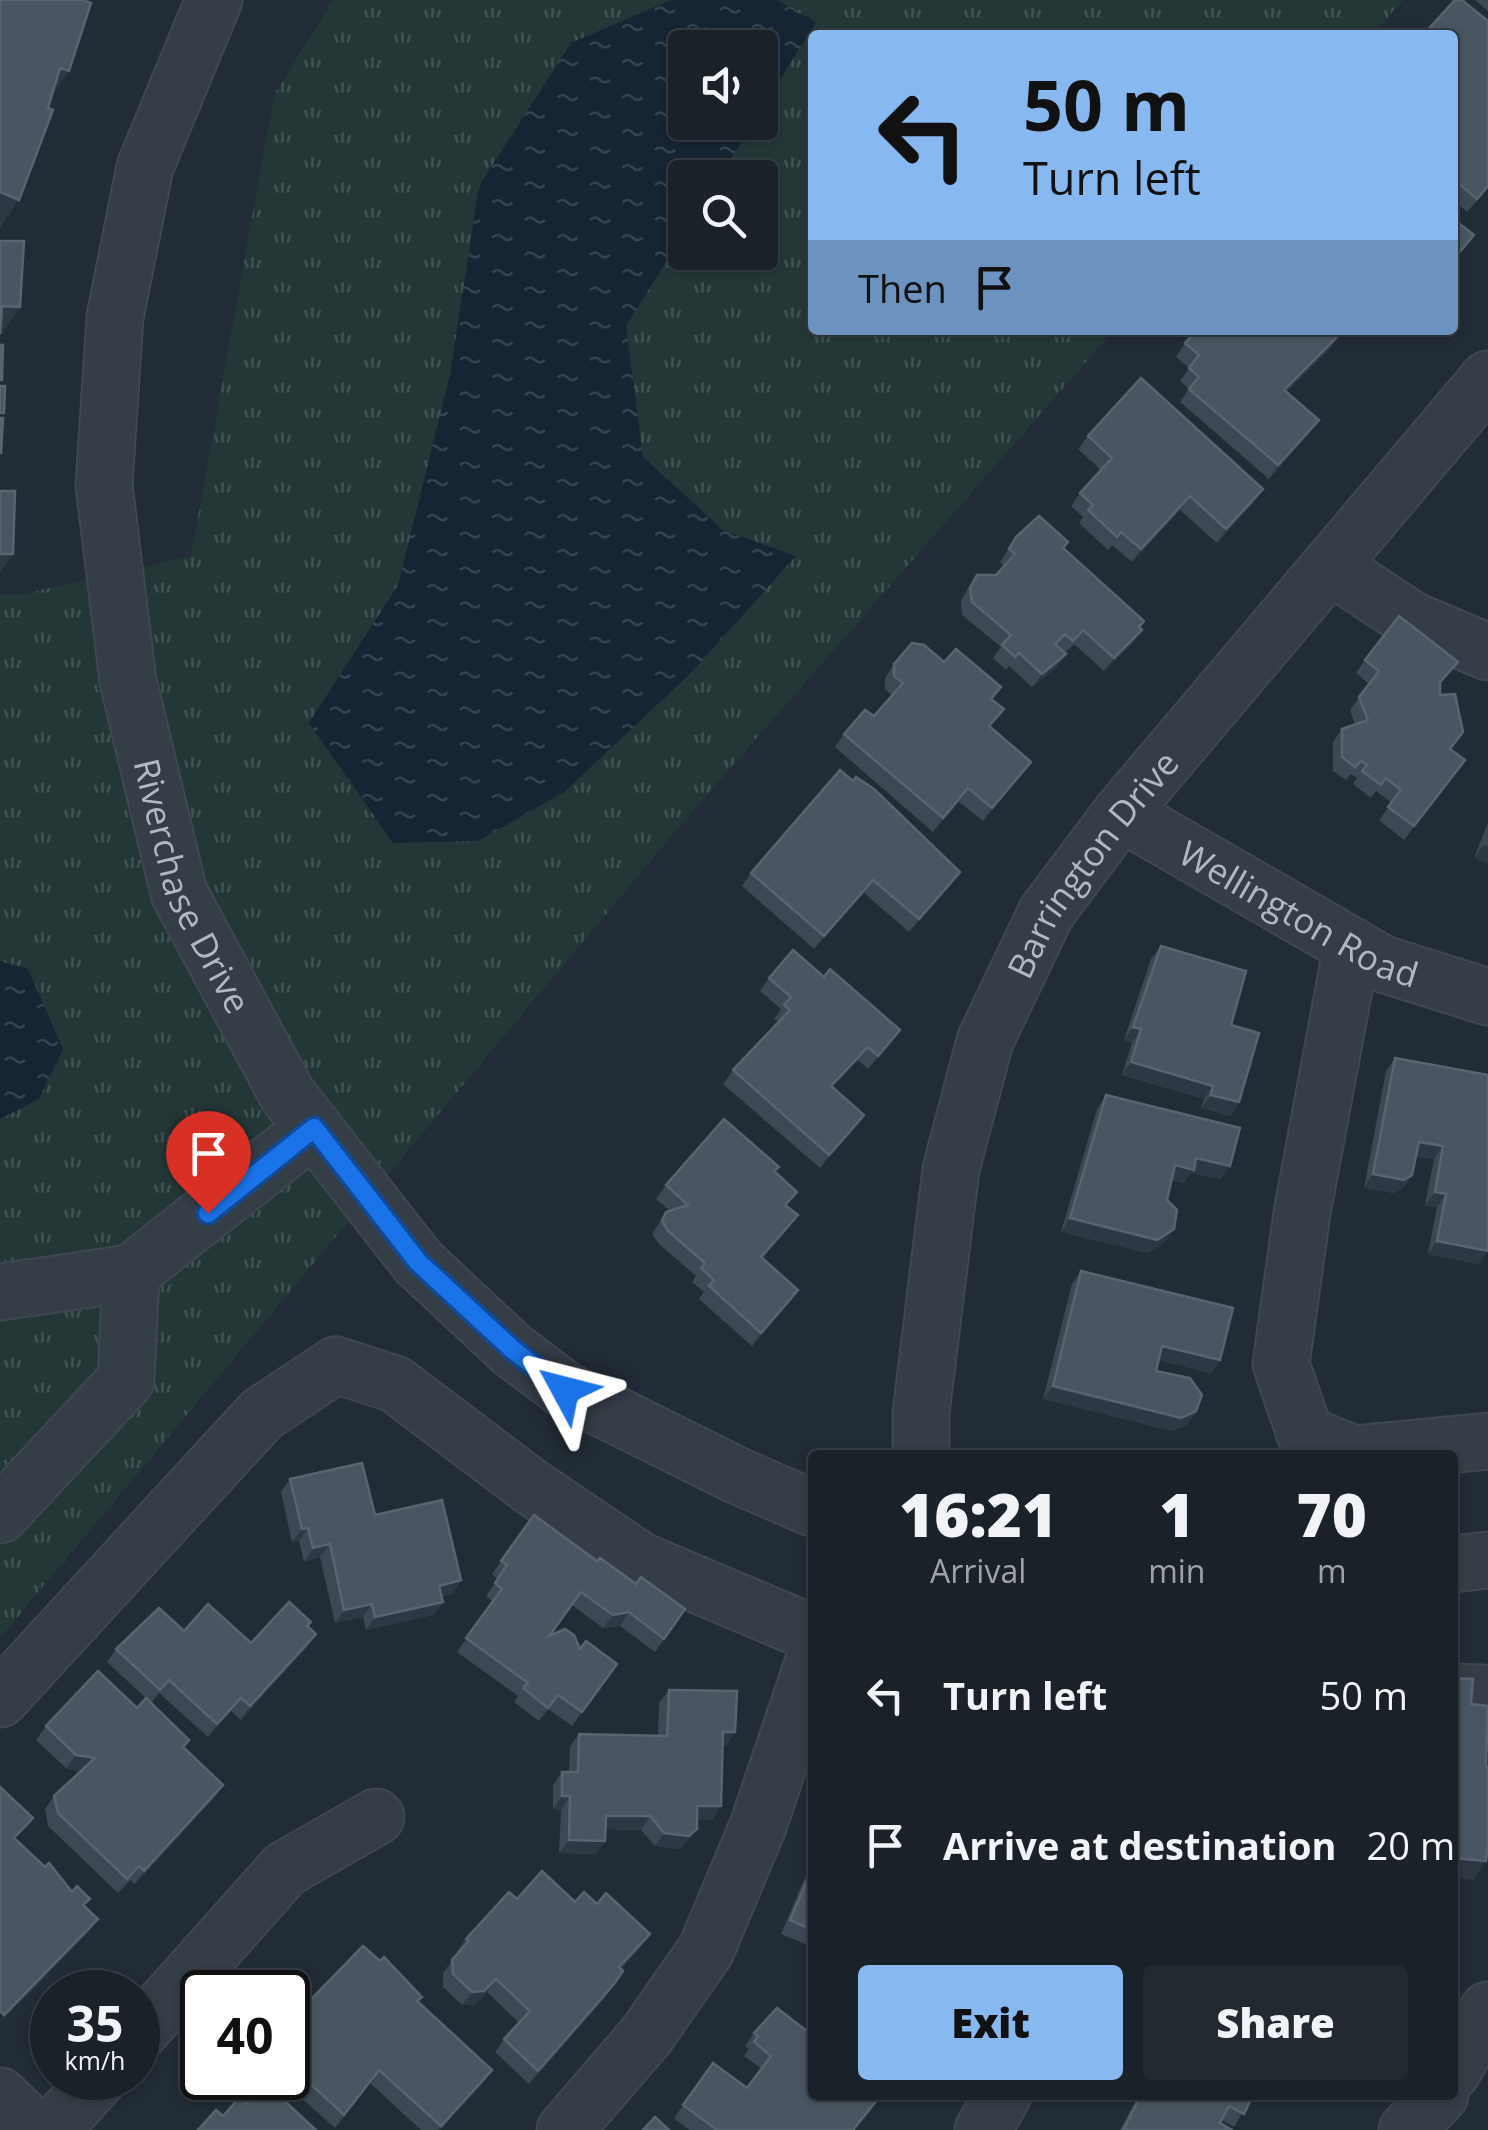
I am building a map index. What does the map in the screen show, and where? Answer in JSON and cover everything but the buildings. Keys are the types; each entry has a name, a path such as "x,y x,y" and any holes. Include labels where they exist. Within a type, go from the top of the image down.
{"street":[{"name":"Riverchase Drive","path":"214,0 145,166 115,317 104,485 128,680 179,893 287,1094 418,1262 512,1349 565,1390 808,1506"},
{"name":"Barrington Drive","path":"921,1450 921,1413 952,1169 985,1042 1046,913 1121,814 1488,379"},
{"path":"1330,566 1412,620 1488,652"},
{"name":"Wellington Road","path":"1121,814 1383,964 1488,997"},
{"path":"1344,1450 1305,1434 1281,1364 1302,1213 1352,946"},
{"path":"7,1298 132,1273 314,1128"},
{"path":"0,1515 126,1380 132,1273"},
{"path":"0,1699 262,1414 336,1365 395,1384 530,1486 641,1561 808,1631"},
{"path":"1399,1450 1488,1442"},
{"path":"1458,1563 1488,1560"},
{"path":"565,2130 646,2036 706,1950 758,1826 808,1678"},
{"path":"1458,1692 1488,1697"},
{"path":"160,2009 285,1869 376,1817"},
{"path":"1458,2062 1488,2010"},
{"path":"0,2096 35,2130"},
{"path":"52,2130 79,2100"},
{"path":"983,2130 1000,2100"},
{"path":"1408,2130 1435,2100"}],"green space":[{"path":"333,0 1403,0 1376,30 808,30 808,335 1110,335 684,821 0,1638 0,595 19,595 191,556 274,95"}],"water":[{"path":"671,0 777,0 816,22 778,83 778,30 668,30 668,140 743,140 730,160 668,160 668,259 626,326 643,457 723,530 796,556 690,674 564,792 478,841 393,843 309,723 398,585 450,375 479,186 571,43"},
{"path":"0,961 28,969 63,1049 39,1099 0,1119"}],"route":[{"path":"208,1213 314,1128 418,1262 512,1349 565,1390"}]}
